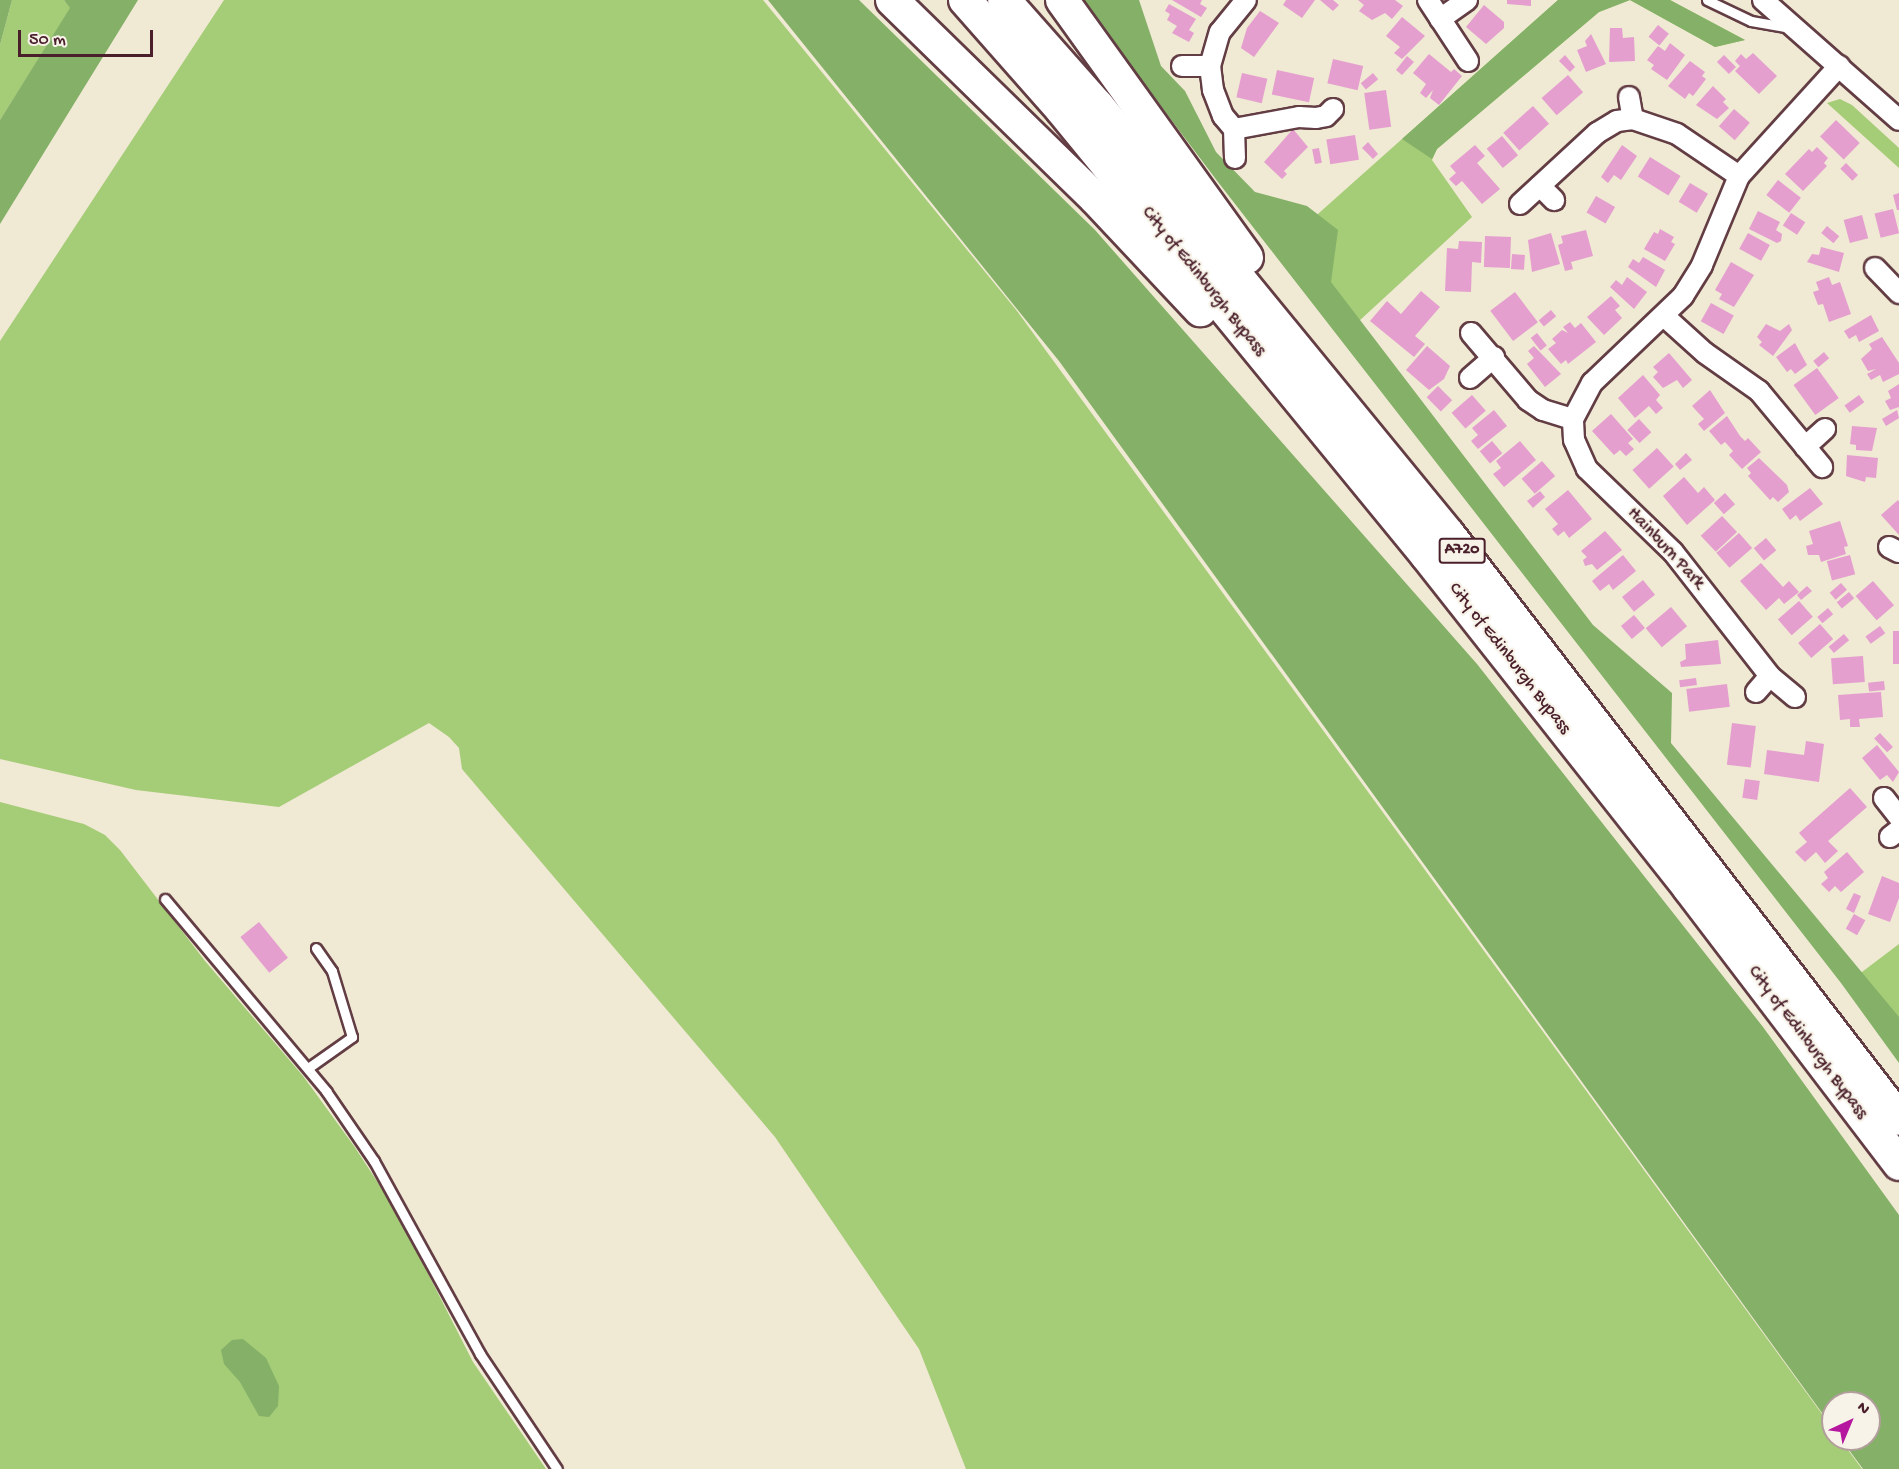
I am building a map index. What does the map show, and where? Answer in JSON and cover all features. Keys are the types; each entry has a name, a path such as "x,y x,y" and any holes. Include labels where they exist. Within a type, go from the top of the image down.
{"highway":[{"path":"892,0 1095,198 1427,556"},
{"name":"City of Edinburgh Bypass","path":"965,0 1062,110 1427,556 1689,888 1899,1164"},
{"name":"City of Edinburgh Bypass","path":"1004,0 1097,105 1449,535 1899,1119"},
{"path":"1062,0 1449,535"}],"street":[{"path":"1235,158 1234,129 1219,107 1210,66 1220,32 1246,0"},
{"path":"1428,0 1468,61"},
{"path":"1440,19 1467,0"},
{"path":"1763,0 1899,120"},
{"path":"1182,66 1210,66"},
{"path":"1472,333 1528,400 1543,410 1573,419 1592,383 1683,296 1702,265 1739,176 1839,66"},
{"path":"1629,97 1633,118"},
{"path":"1234,129 1299,117 1326,116 1333,109"},
{"path":"1520,204 1597,133 1617,121 1633,118 1677,134 1739,176"},
{"path":"1540,186 1554,200"},
{"path":"1875,268 1898,287"},
{"path":"1664,316 1705,353 1759,391 1822,467"},
{"path":"1470,378 1494,357"},
{"name":"Hainburn Park","path":"1573,419 1574,440 1587,469 1673,552 1770,676 1795,697"},
{"path":"1805,447 1825,429"},
{"path":"1756,692 1770,676"},
{"path":"1884,798 1899,817"}],"lane":[{"path":"1707,0 1751,21 1796,29"},
{"path":"165,899 308,1068 374,1161 480,1354 556,1469"},
{"path":"308,1068 352,1037 332,971 316,948"}],"green space":[{"path":"0,0 12,0 0,45"},
{"path":"12,0 64,0 71,8 0,120 0,45"},
{"path":"64,0 138,0 0,224 0,120 70,8"},
{"path":"224,0 763,0 1017,311 1821,1413 1821,1451 1849,1451 1862,1469 966,1469 919,1349 775,1137 462,769 459,748 449,737 429,723 279,807 136,790 0,759 0,341"},
{"path":"768,0 859,0 1095,230 1477,664 1763,1027 1899,1215 1899,1469 1863,1469 1850,1451 1881,1451 1881,1391 1821,1391 1821,1411 1059,361"},
{"path":"1081,0 1139,0 1161,66 1185,91 1216,152 1255,192 1307,206 1338,230 1331,282 1593,625 1672,693 1671,743 1899,1017 1899,1063 1841,983 1218,182"},
{"path":"1558,0 1630,0 1599,12 1437,149 1432,160 1472,217 1346,333 1282,246"},
{"path":"1558,0 1630,0 1599,12 1437,149 1432,159 1402,139"},
{"path":"1630,0 1670,0 1745,40 1715,47"},
{"path":"1630,0 1670,0 1745,40 1715,47"},
{"path":"1840,99 1852,105 1899,148 1899,168 1827,103"},
{"path":"0,802 84,824 105,835 120,850 205,961 303,1076 354,1146 395,1209 473,1362 546,1469 0,1469"},
{"path":"1899,944 1899,1038 1854,978"},
{"path":"243,1339 266,1358 279,1386 278,1406 269,1417 259,1416 240,1382 224,1364 221,1350 232,1340"}],"building":[{"path":"1172,0 1202,0 1200,4 1207,8 1201,17"},
{"path":"1286,0 1315,0 1302,18 1283,5"},
{"path":"1320,0 1333,0 1339,5 1333,11"},
{"path":"1358,0 1395,0 1403,6 1392,19 1385,13 1372,20 1359,11 1364,5"},
{"path":"1507,0 1531,0 1531,6 1507,4"},
{"path":"1169,4 1196,19 1189,30 1194,33 1189,42 1172,33 1177,26 1167,20 1170,14 1165,11"},
{"path":"1484,5 1504,22 1504,28 1486,44 1466,27"},
{"path":"1260,11 1279,23 1254,57 1241,48 1247,28"},
{"path":"1402,17 1425,36 1402,59 1394,53 1400,47 1386,36"},
{"path":"1658,25 1669,34 1659,45 1649,37"},
{"path":"1610,28 1622,28 1623,38 1634,37 1635,61 1609,62"},
{"path":"1591,34 1606,64 1586,72 1577,50 1587,46 1585,41"},
{"path":"1670,43 1685,55 1667,80 1651,69 1654,65 1647,60 1658,46 1665,51"},
{"path":"1753,53 1777,76 1759,94 1735,71 1740,66 1735,61 1741,54 1746,59"},
{"path":"1429,54 1451,72 1454,69 1462,76 1439,105 1430,98 1433,90 1426,98 1420,93 1426,84 1413,73"},
{"path":"1565,55 1575,67 1570,72 1559,61"},
{"path":"1724,55 1736,67 1729,74 1717,62"},
{"path":"1407,56 1414,62 1402,75 1396,70"},
{"path":"1333,59 1363,66 1358,90 1327,83"},
{"path":"1690,61 1705,72 1702,76 1706,79 1693,96 1689,93 1685,99 1668,86"},
{"path":"1277,70 1314,78 1309,102 1272,94"},
{"path":"1242,73 1267,79 1262,103 1236,97"},
{"path":"1373,73 1378,79 1366,89 1361,83"},
{"path":"1568,75 1583,92 1557,115 1542,98"},
{"path":"1713,86 1726,99 1723,102 1729,108 1717,119 1696,105"},
{"path":"1386,90 1391,127 1369,130 1364,93"},
{"path":"1533,106 1549,124 1519,151 1503,133"},
{"path":"1734,109 1750,123 1735,140 1719,126"},
{"path":"1836,120 1860,143 1844,159 1820,137"},
{"path":"1293,129 1308,147 1284,171 1287,174 1282,179 1264,162"},
{"path":"1355,135 1359,160 1330,164 1326,140"},
{"path":"1502,136 1518,155 1503,168 1487,149"},
{"path":"1368,142 1378,154 1373,159 1362,148"},
{"path":"1475,145 1485,156 1477,163 1500,189 1482,204 1462,181 1456,186 1449,179 1456,173 1450,166"},
{"path":"1622,145 1637,156 1621,180 1614,175 1608,183 1601,177"},
{"path":"1817,147 1828,158 1824,163 1827,166 1803,191 1785,174 1809,149 1812,152"},
{"path":"1319,148 1322,163 1315,164 1312,149"},
{"path":"1650,157 1681,176 1668,196 1638,177"},
{"path":"1846,163 1858,175 1852,181 1840,169"},
{"path":"1778,180 1801,198 1789,213 1766,195"},
{"path":"1690,183 1708,194 1697,213 1679,202"},
{"path":"1899,193 1899,210 1897,210 1893,195"},
{"path":"1596,196 1615,207 1606,223 1586,212"},
{"path":"1893,209 1899,233 1881,238 1875,214"},
{"path":"1758,211 1780,222 1776,230 1782,234 1781,241 1777,243 1749,229"},
{"path":"1791,213 1805,222 1797,235 1783,226"},
{"path":"1862,215 1868,238 1850,243 1844,220"},
{"path":"1827,226 1839,236 1833,243 1821,233"},
{"path":"1660,229 1674,237 1671,242 1675,244 1665,261 1644,249 1654,232 1658,234"},
{"path":"1586,230 1593,256 1571,262 1573,269 1565,271 1558,245 1563,243 1561,236"},
{"path":"1551,233 1560,264 1532,272 1528,240"},
{"path":"1748,233 1770,245 1761,261 1739,249"},
{"path":"1485,236 1511,237 1510,268 1484,267"},
{"path":"1459,241 1482,242 1481,263 1472,262 1471,292 1445,291 1447,248 1458,249"},
{"path":"1821,247 1844,253 1839,272 1807,262 1812,254 1819,255"},
{"path":"1512,254 1525,255 1524,270 1511,269"},
{"path":"1643,257 1665,270 1656,287 1628,267 1633,259 1639,263"},
{"path":"1731,262 1754,275 1734,307 1719,299 1722,294 1715,290"},
{"path":"1627,277 1647,292 1634,309 1610,287 1616,280 1622,285"},
{"path":"1829,277 1832,285 1840,282 1851,314 1829,322 1823,304 1818,305 1813,292 1819,290 1816,282"},
{"path":"1421,291 1440,307 1415,336 1425,344 1414,357 1370,321 1387,301 1401,314"},
{"path":"1515,292 1538,322 1513,341 1490,311"},
{"path":"1611,296 1620,306 1615,310 1622,318 1604,335 1587,317"},
{"path":"1711,303 1734,316 1724,334 1701,321"},
{"path":"1551,310 1556,316 1544,326 1539,320"},
{"path":"1871,315 1879,331 1859,342 1856,335 1849,339 1844,331"},
{"path":"1570,322 1575,328 1581,323 1596,342 1568,364 1566,360 1561,364 1548,349 1556,343 1552,339 1562,330 1568,333 1563,327"},
{"path":"1766,324 1780,331 1789,324 1792,330 1773,356 1759,345 1762,342 1757,337"},
{"path":"1537,333 1547,346 1541,351 1531,338"},
{"path":"1882,337 1899,363 1899,374 1883,382 1880,375 1871,380 1867,374 1876,369 1868,371 1861,359 1872,349 1869,344"},
{"path":"1795,343 1807,365 1795,374 1791,369 1787,372 1776,357"},
{"path":"1427,346 1450,366 1444,379 1429,390 1406,370"},
{"path":"1534,346 1561,374 1545,387 1527,364 1534,358 1528,351"},
{"path":"1824,352 1829,358 1818,367 1813,361"},
{"path":"1669,353 1692,380 1683,388 1677,380 1663,388 1653,377 1658,372 1653,367"},
{"path":"1817,368 1839,398 1815,415 1794,385"},
{"path":"1643,375 1660,395 1656,400 1663,408 1656,414 1649,406 1635,418 1618,398"},
{"path":"1899,384 1899,407 1890,410 1885,401 1891,398 1888,391"},
{"path":"1438,386 1452,400 1441,411 1427,397"},
{"path":"1710,390 1725,413 1704,431 1698,424 1704,419 1692,406"},
{"path":"1472,395 1486,411 1465,429 1452,413"},
{"path":"1859,395 1864,402 1850,413 1844,406"},
{"path":"1494,410 1507,426 1478,449 1471,441 1478,435 1472,428"},
{"path":"1897,410 1899,418 1886,426 1882,419"},
{"path":"1611,414 1633,439 1628,443 1634,449 1626,456 1620,450 1614,455 1592,431"},
{"path":"1727,416 1740,436 1745,441 1748,438 1761,452 1742,469 1729,455 1733,451 1725,442 1721,445 1709,431"},
{"path":"1639,419 1651,432 1640,443 1627,430"},
{"path":"1852,426 1877,428 1872,451 1856,450 1856,445 1850,444"},
{"path":"1492,441 1502,453 1490,464 1480,451"},
{"path":"1520,441 1536,460 1504,487 1493,474 1501,468 1496,461"},
{"path":"1657,448 1674,467 1649,489 1632,470"},
{"path":"1686,453 1692,460 1680,470 1675,464"},
{"path":"1847,455 1878,458 1876,478 1866,477 1865,482 1846,476"},
{"path":"1759,458 1787,485 1789,492 1778,502 1773,497 1770,500 1748,476 1751,473 1747,468"},
{"path":"1542,461 1555,476 1535,494 1522,479"},
{"path":"1684,477 1698,493 1704,487 1715,500 1687,525 1663,496"},
{"path":"1810,488 1823,504 1800,521 1796,515 1790,520 1782,509"},
{"path":"1568,490 1592,519 1569,538 1564,531 1558,536 1552,529 1558,524 1545,509"},
{"path":"1540,491 1545,497 1533,508 1527,501"},
{"path":"1725,493 1735,504 1724,514 1714,503"},
{"path":"1898,500 1899,502 1899,535 1881,515"},
{"path":"1722,516 1737,532 1716,552 1701,536"},
{"path":"1840,521 1848,546 1844,547 1846,554 1821,562 1819,555 1808,555 1806,546 1813,544 1809,531"},
{"path":"1605,531 1622,550 1597,570 1592,564 1585,566 1583,560 1587,557 1581,551"},
{"path":"1739,533 1752,548 1729,568 1716,553"},
{"path":"1766,538 1776,550 1764,561 1754,548"},
{"path":"1623,555 1636,571 1613,590 1609,584 1600,591 1592,581"},
{"path":"1850,555 1855,574 1832,581 1827,561"},
{"path":"1761,563 1783,587 1789,581 1799,592 1784,604 1779,598 1766,610 1740,581"},
{"path":"1643,580 1655,595 1634,612 1622,597"},
{"path":"1873,581 1894,605 1877,620 1856,596"},
{"path":"1841,583 1847,590 1836,600 1830,593"},
{"path":"1807,586 1812,591 1801,600 1797,595"},
{"path":"1849,592 1854,598 1842,608 1837,602"},
{"path":"1799,601 1813,617 1792,635 1778,619"},
{"path":"1671,607 1687,626 1662,647 1646,628"},
{"path":"1828,608 1833,614 1822,623 1817,617"},
{"path":"1634,615 1645,628 1632,639 1621,626"},
{"path":"1820,624 1833,639 1811,658 1798,643"},
{"path":"1880,626 1885,633 1871,644 1865,637"},
{"path":"1893,631 1899,631 1899,664 1893,664"},
{"path":"1844,634 1849,640 1834,653 1829,647"},
{"path":"1718,640 1721,664 1681,667 1680,662 1686,659 1685,644"},
{"path":"1863,656 1865,682 1833,684 1831,658"},
{"path":"1696,678 1697,685 1680,687 1679,680"},
{"path":"1884,681 1885,690 1869,692 1868,683"},
{"path":"1727,684 1730,707 1689,712 1686,689"},
{"path":"1881,692 1883,717 1859,719 1860,727 1850,727 1850,719 1840,720 1838,695"},
{"path":"1732,723 1756,726 1751,768 1727,765"},
{"path":"1880,733 1893,747 1887,752 1874,738"},
{"path":"1806,741 1824,744 1819,782 1764,774 1767,750 1804,755"},
{"path":"1877,745 1899,772 1893,782 1887,775 1880,780 1862,758"},
{"path":"1745,779 1760,781 1757,800 1742,798"},
{"path":"1850,788 1867,807 1828,841 1838,851 1825,863 1816,852 1805,862 1795,852 1807,842 1799,833"},
{"path":"1847,852 1864,872 1841,892 1835,886 1829,892 1821,884 1828,878 1824,872"},
{"path":"1882,876 1899,883 1899,898 1890,922 1868,914"},
{"path":"1854,893 1861,896 1854,913 1846,909"},
{"path":"1854,914 1865,920 1857,935 1846,929"},
{"path":"259,922 288,958 269,973 240,937"}]}
